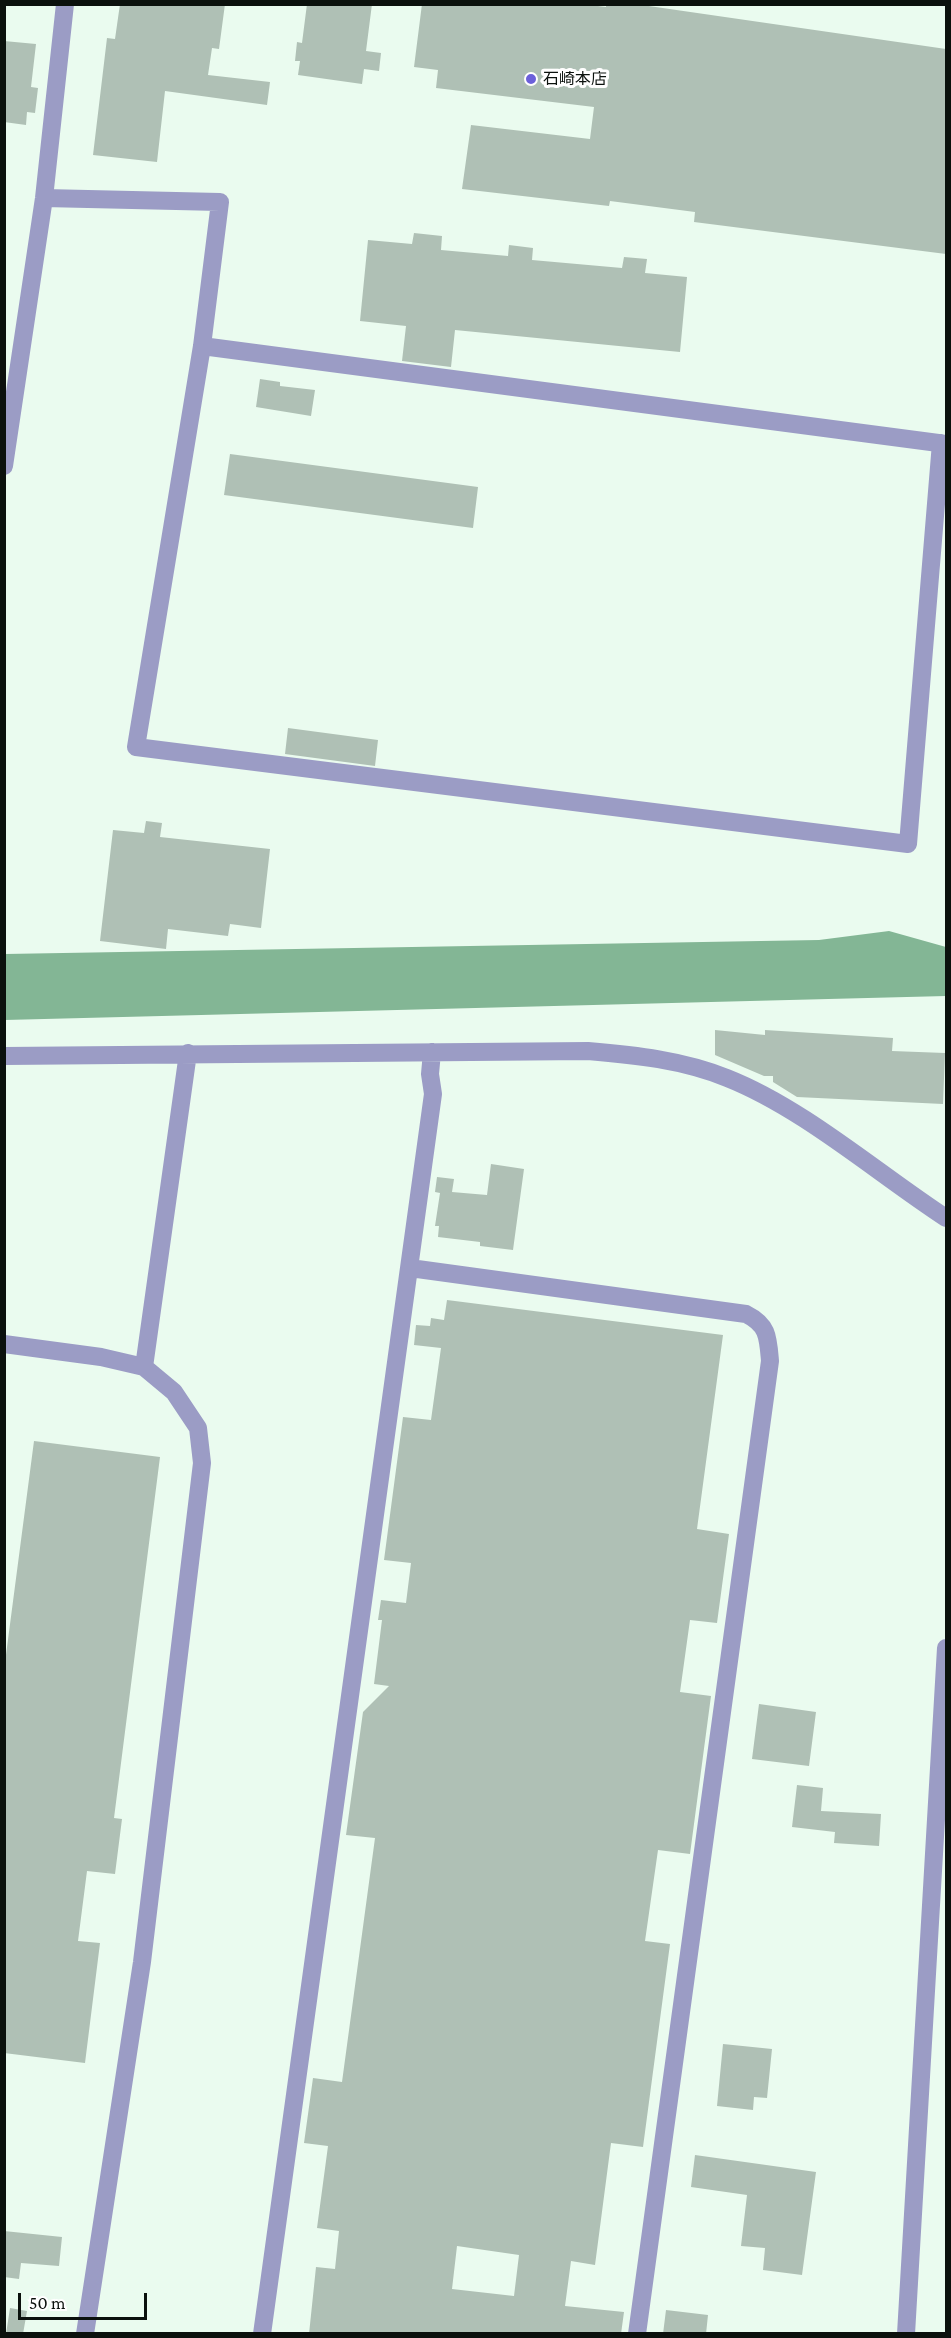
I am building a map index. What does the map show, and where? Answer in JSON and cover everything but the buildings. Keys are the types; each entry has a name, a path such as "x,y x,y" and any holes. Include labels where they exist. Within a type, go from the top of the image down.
{"street":[{"path":"4,466 44,198 65,4"},
{"path":"44,198 220,202 202,346 136,747 908,844 944,444 202,346"},
{"path":"4,1056 588,1051 634,1054 683,1064 727,1078 766,1097 946,1218"},
{"path":"262,2334 410,1268 433,1094 430,1074 432,1052"},
{"path":"144,1367 188,1053"},
{"path":"410,1268 746,1314 764,1326 769,1343 768,1371 637,2334"},
{"path":"4,1344 100,1357 144,1367 174,1392 198,1428 202,1463 142,1962 85,2334"},
{"path":"906,2334 946,1648"}],"shaded area":[{"path":"889,931 946,947 946,996 5,1020 5,954 819,940"}],"place":[{"name":"石崎本店","path":"531,79"}]}
